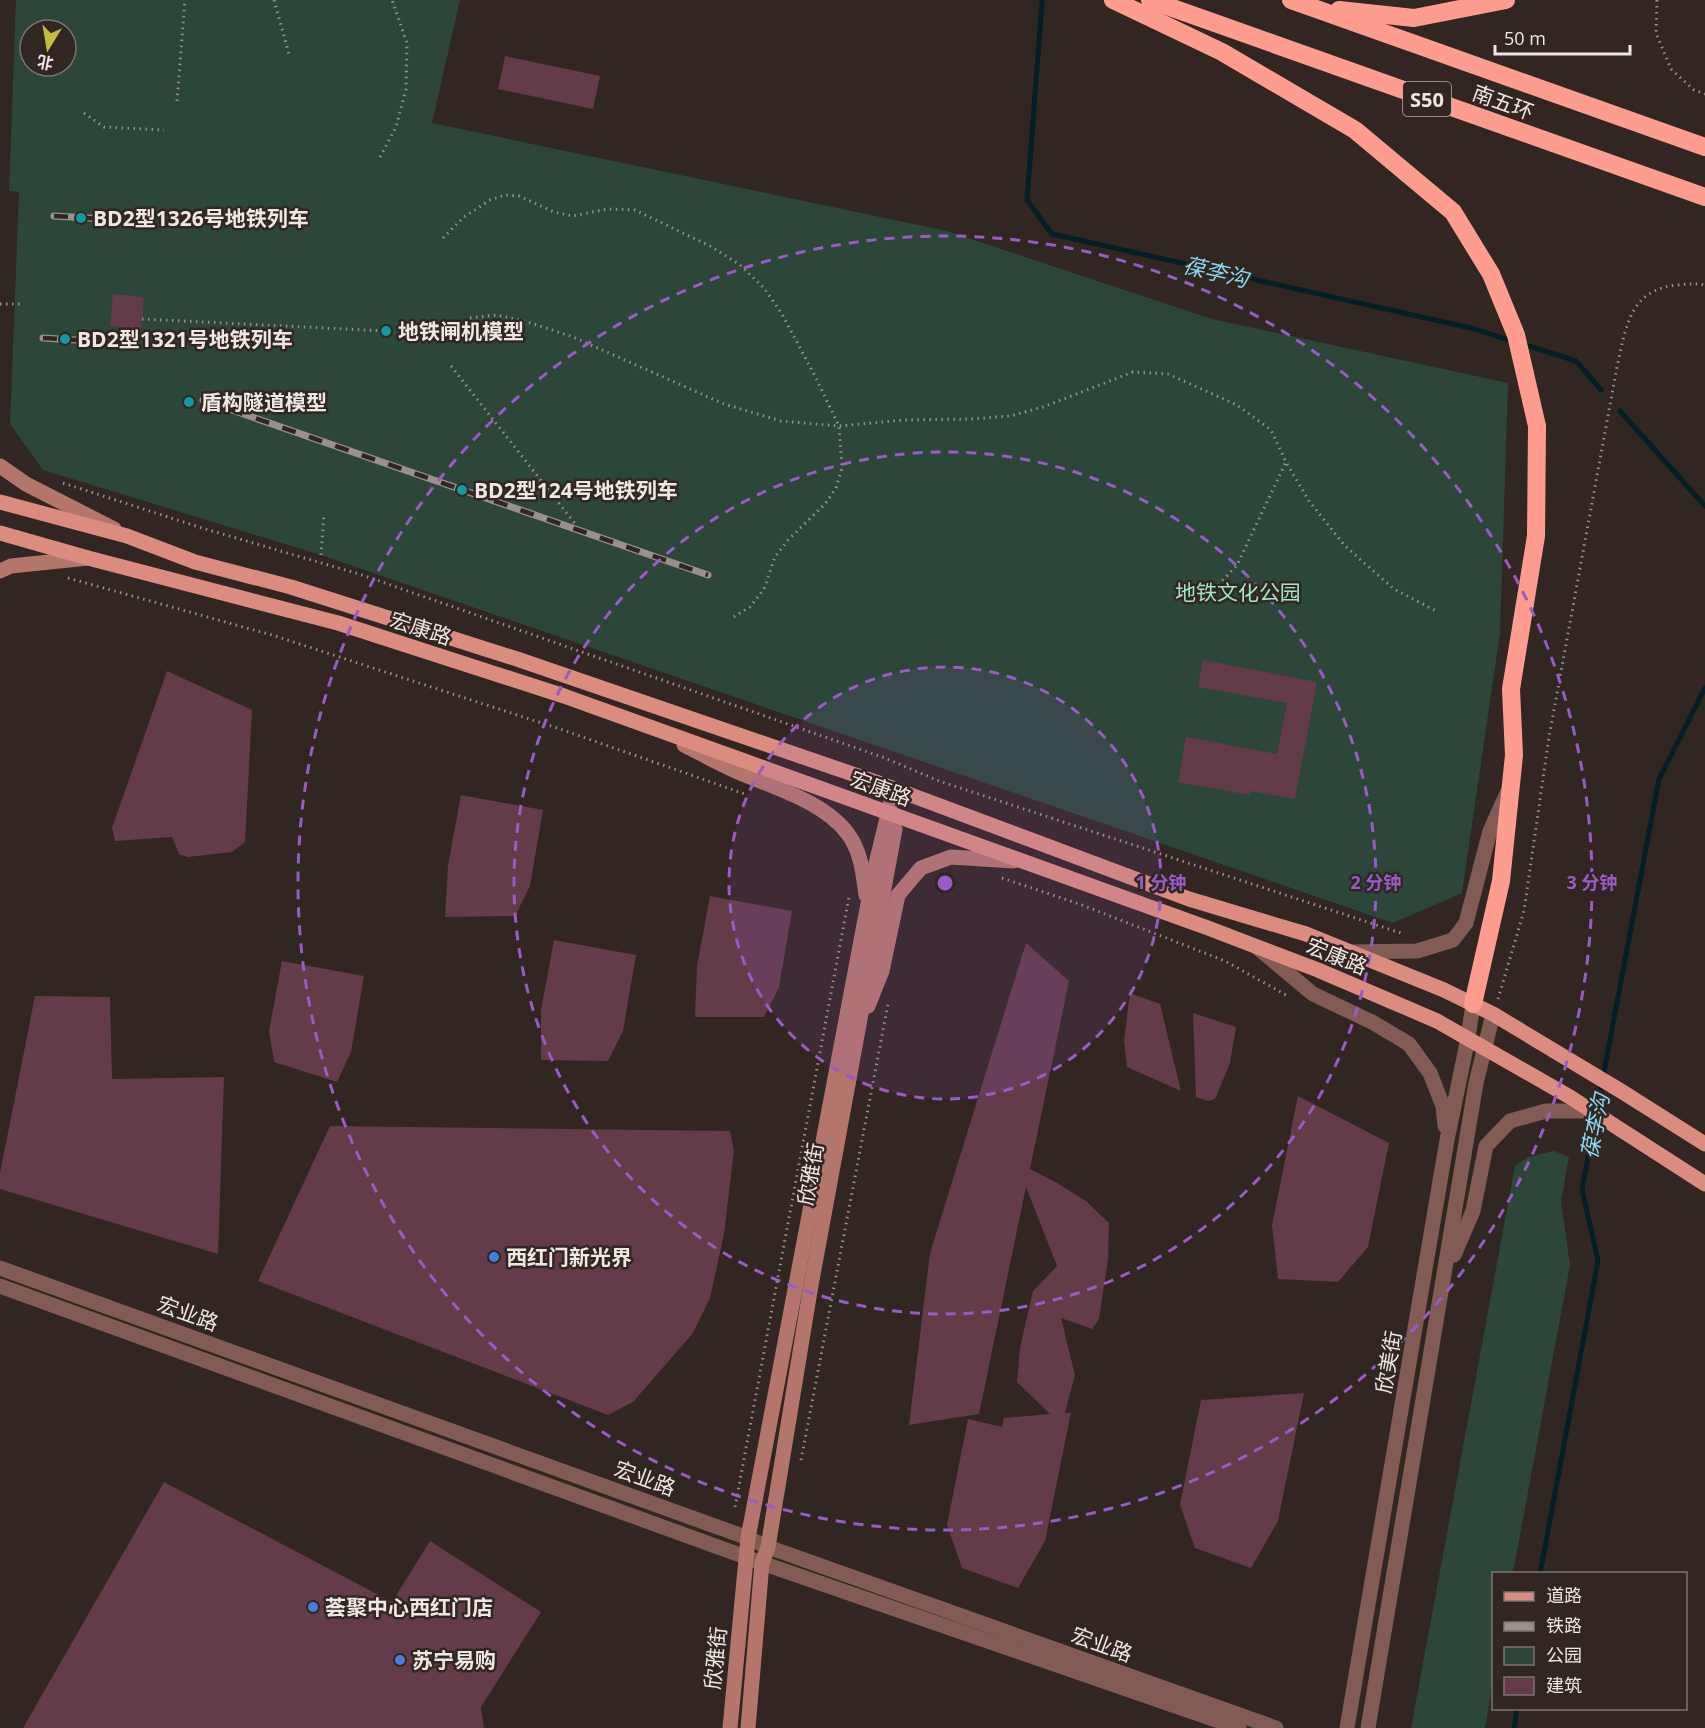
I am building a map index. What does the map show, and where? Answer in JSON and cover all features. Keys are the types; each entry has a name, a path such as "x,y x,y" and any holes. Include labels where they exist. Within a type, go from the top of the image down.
{"highway":[{"path":"1113,0 1222,52 1355,130 1453,212 1491,274 1516,335 1537,426 1536,536 1511,689 1514,755 1501,880 1473,1004"},
{"name":"南五环","path":"1150,0 1705,197"},
{"path":"1299,3 1414,18 1506,0"},
{"name":"南五环","path":"1299,3 1705,147"}],"main road":[{"path":"0,466 26,484 127,536"},
{"name":"宏康路","path":"0,502 127,536 195,562 291,587 517,659 899,791 1189,899 1306,934 1444,990 1493,1014 1705,1144"},
{"name":"宏康路","path":"0,533 338,622 564,696 1318,970 1437,1021 1468,1038 1570,1097 1705,1184"},
{"path":"0,572 11,566 88,558"},
{"path":"652,728 734,770 800,798 835,819 849,835 862,865 868,909"},
{"name":"欣雅街","path":"730,1728 748,1538 868,909 899,791"},
{"name":"欣雅街","path":"748,1728 762,1563 768,1547 810,1292 857,1034 892,816"},
{"path":"857,1034 882,971 898,896 921,868 951,857 1024,862"}],"street":[{"path":"1349,952 1417,951 1453,940 1466,923 1490,831 1510,784"},
{"path":"1256,947 1313,994 1372,1022 1409,1044 1430,1074 1443,1106 1447,1140"},
{"name":"欣美街","path":"1347,1728 1447,1140 1473,1004"},
{"name":"欣美街","path":"1368,1728 1476,1083 1493,1014"},
{"path":"1444,1279 1473,1211 1486,1146 1510,1121 1546,1111 1590,1111"},
{"name":"宏业路","path":"0,1268 732,1532 768,1547 1276,1728"},
{"name":"宏业路","path":"0,1286 762,1563 1239,1728"}],"path":[{"path":"177,101 185,0"},
{"path":"274,0 289,54"},
{"path":"380,157 396,127 406,88 407,43 392,0"},
{"path":"1657,0 1656,33 1671,69 1694,90 1705,94"},
{"path":"84,113 104,127 164,130"},
{"path":"443,238 464,217 490,200 505,195 519,196 554,212 573,216 607,209 635,210 674,227 740,264 764,288 782,314 839,426 842,468 836,488 825,504 788,540 775,557 764,589 750,607 730,619"},
{"path":"1493,1014 1524,911 1549,737 1617,367 1628,320 1642,298 1663,286 1696,283 1705,285"},
{"path":"0,304 24,304"},
{"path":"470,318 497,315 528,322 573,337 724,404 781,421 839,426 904,420 1010,416 1043,407 1133,372 1168,374 1237,405 1270,430 1309,501 1345,546 1394,589 1438,612"},
{"path":"142,319 386,331"},
{"path":"451,366 576,525"},
{"path":"1206,598 1237,565 1286,462"},
{"name":"宏康路","path":"63,483 202,528 359,574 885,758 939,781 1412,936"},
{"path":"321,555 324,514"},
{"path":"60,576 272,635 560,729 748,795"},
{"path":"992,875 1082,905 1225,961 1293,999"},
{"name":"欣雅街","path":"732,1532 850,889"},
{"name":"欣雅街","path":"800,1465 889,996"}],"green space":[{"name":"地铁文化公园","path":"16,0 460,0 432,123 947,231 1212,319 1508,383 1500,633 1462,893 1393,923 321,555 43,470 10,424 19,192 9,191"},
{"path":"1554,1151 1569,1157 1561,1202 1570,1265 1513,1572 1492,1572 1492,1687 1485,1728 1411,1728 1515,1166 1528,1157"}],"building":[{"path":"505,56 600,76 593,109 498,89"},
{"path":"113,294 144,297 141,329 110,326"},
{"path":"1203,660 1317,682 1295,799 1250,791 1249,795 1178,782 1186,737 1277,754 1287,703 1198,687"},
{"path":"167,671 252,710 245,842 232,852 188,857 179,854 172,837 115,841 112,828"},
{"path":"461,795 543,810 530,886 515,916 445,917 448,865"},
{"path":"710,896 792,911 779,987 764,1017 695,1017 697,966"},
{"path":"554,940 636,955 623,1031 608,1061 541,1060 541,1010"},
{"path":"1026,943 1069,981 1030,1169 1086,1201 1109,1223 1108,1259 1099,1319 1092,1329 1061,1318 1075,1375 1065,1413 1071,1413 1045,1541 1018,1588 962,1568 947,1525 968,1419 1002,1427 1004,1418 1050,1414 1017,1382 1020,1348 1033,1291 1057,1266 1026,1187 979,1414 909,1425 930,1253"},
{"path":"282,961 364,976 351,1052 337,1082 274,1062 269,1031"},
{"path":"1130,993 1160,1004 1181,1091 1127,1067 1124,1041"},
{"path":"35,996 110,997 112,1079 224,1077 218,1254 0,1189 0,1173"},
{"path":"1193,1013 1236,1027 1230,1063 1215,1099 1208,1101 1196,1097"},
{"path":"1298,1096 1389,1143 1368,1247 1338,1282 1278,1279 1272,1225"},
{"name":"西红门新光界","path":"330,1126 730,1131 734,1150 724,1234 710,1298 693,1333 633,1402 608,1415 258,1281"},
{"path":"1304,1393 1278,1521 1251,1568 1195,1548 1180,1505 1201,1400"},
{"name":"荟聚中心西红门店","path":"164,1482 392,1602 430,1541 541,1612 481,1707 484,1728 23,1728"}],"waterway":[{"name":"葆李沟","path":"1042,2 1027,200 1052,234 1475,329 1514,342"},
{"name":"葆李沟","path":"1523,344 1576,361 1601,390"},
{"name":"葆李沟","path":"1620,411 1705,506"},
{"name":"葆李沟","path":"1540,1572 1598,1261 1582,1189 1659,779 1705,688"},
{"name":"葆李沟","path":"1514,1728 1517,1710"}],"railway":[{"path":"54,216 105,219"},
{"path":"43,338 92,341"},
{"path":"203,400 708,575"}],"place":[{"name":"BD2型1326号地铁列车","path":"81,218"},
{"name":"地铁闸机模型","path":"386,331"},
{"name":"BD2型1321号地铁列车","path":"65,339"},
{"name":"盾构隧道模型","path":"189,402"},
{"name":"BD2型124号地铁列车","path":"462,490"},
{"name":"西红门新光界","path":"494,1257"},
{"name":"荟聚中心西红门店","path":"313,1607"},
{"name":"苏宁易购","path":"400,1660"}]}
